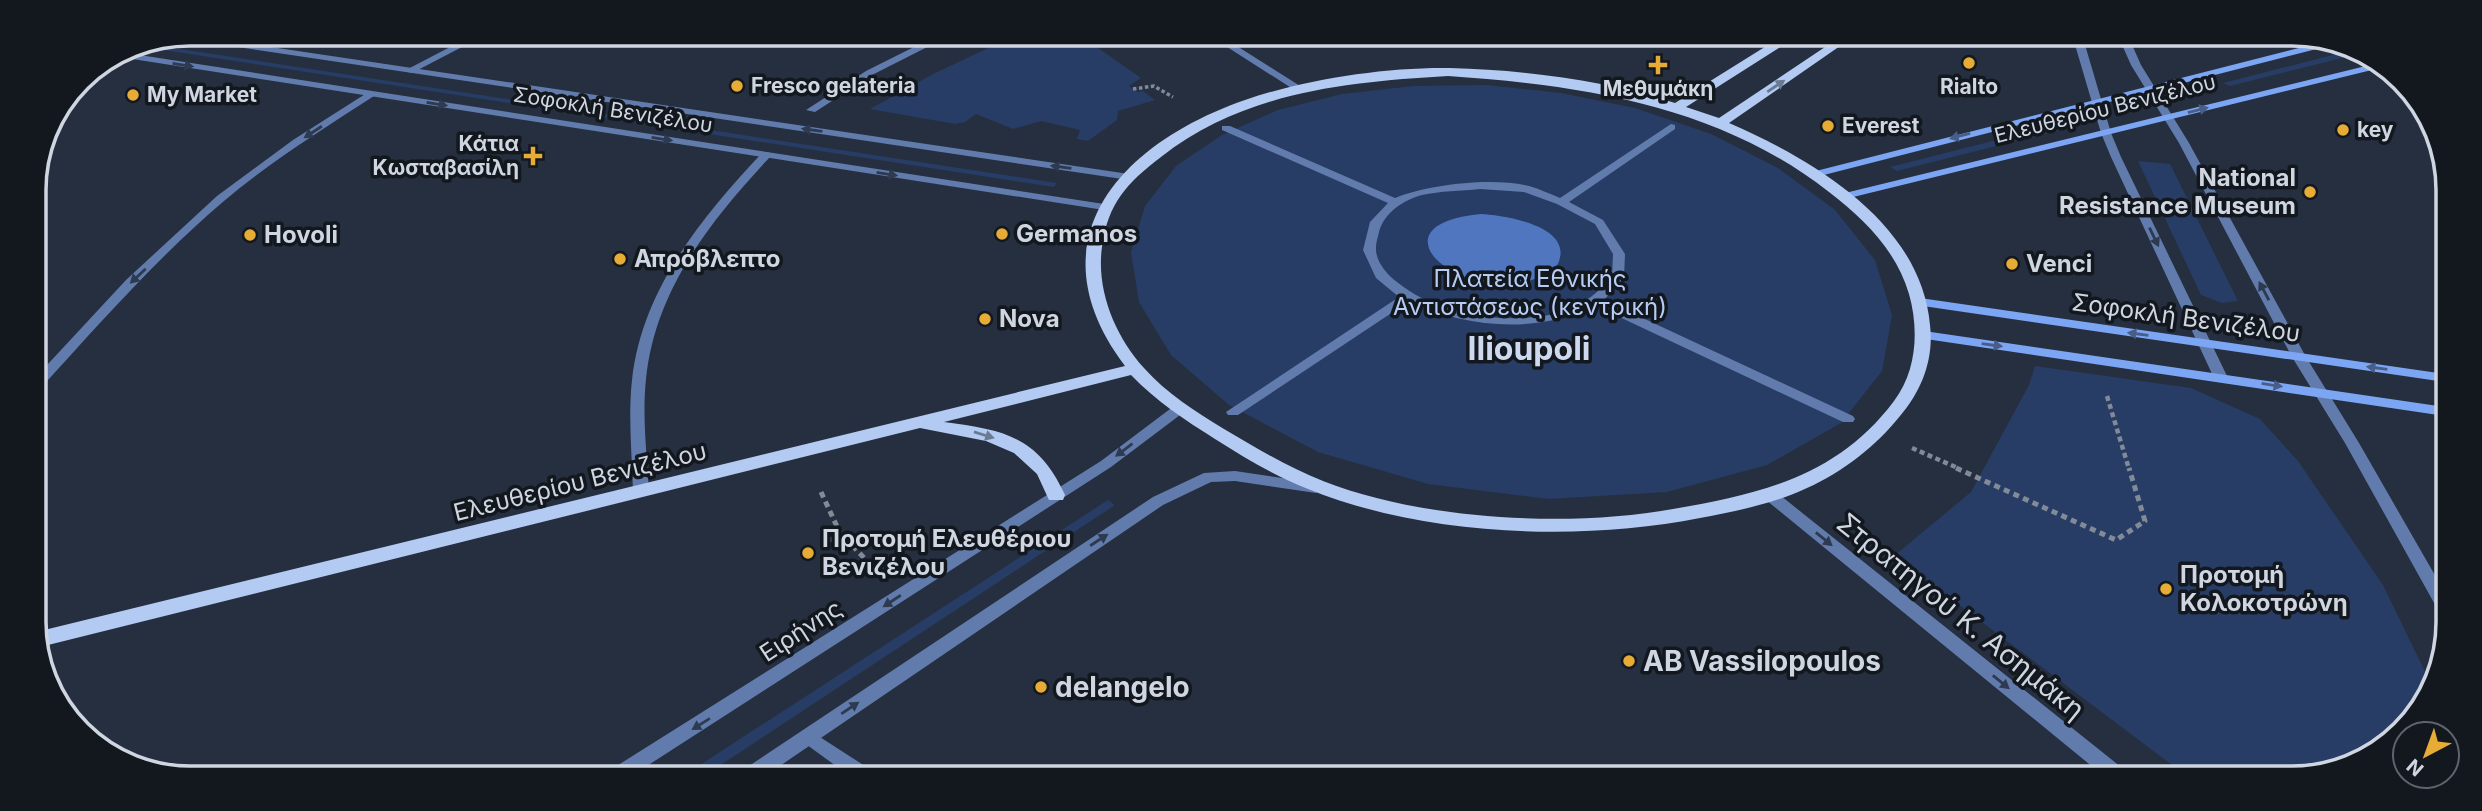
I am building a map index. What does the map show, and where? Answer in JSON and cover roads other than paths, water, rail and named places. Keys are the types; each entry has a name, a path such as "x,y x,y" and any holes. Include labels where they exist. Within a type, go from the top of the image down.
{"main road":[{"path":"1678,107 1776,46"},
{"path":"1719,124 1835,46"},
{"name":"Ελευθερίου Βενιζέλου","path":"1816,174 2312,47"},
{"name":"Ελευθερίου Βενιζέλου","path":"1845,196 2369,68"},
{"path":"1448,72 1522,76 1573,83 1678,107 1776,150 1816,174 1845,196 1875,223 1894,247 1909,272 1920,302 1924,335 1920,366 1905,400 1876,431 1825,471 1770,496 1651,522 1538,526 1423,512 1326,489 1248,452 1179,409 1135,369 1100,312 1091,255 1104,207 1129,177 1165,144 1207,120 1254,102 1300,89 1376,76 1448,72"},
{"name":"Σοφοκλή Βενιζέλου","path":"1920,302 2436,377"},
{"path":"1924,335 2436,411"},
{"name":"Ελευθερίου Βενιζέλου","path":"47,637 1135,369"},
{"path":"917,424 979,432 1021,447 1044,469 1056,495"}],"street":[{"name":"Σοφοκλή Βενιζέλου","path":"242,46 1129,177"},
{"path":"409,71 458,46"},
{"path":"811,110 869,73 924,46"},
{"path":"1232,46 1300,89"},
{"path":"2081,46 2106,132 2221,377"},
{"path":"2128,46 2148,87 2184,143 2299,357 2323,393 2436,592"},
{"name":"Σοφοκλή Βενιζέλου","path":"133,57 1104,207"},
{"path":"46,374 130,283 221,198 297,142 370,94"},
{"path":"1561,202 1671,127"},
{"path":"1226,128 1395,202"},
{"path":"641,492 639,379 650,327 670,280 697,236 738,184 766,155"},
{"path":"1480,186 1526,189 1561,202 1599,222 1619,254 1618,278 1596,301 1568,314 1528,321 1482,320 1440,311 1407,297 1380,275 1369,250 1376,222 1395,202 1420,192 1480,186"},
{"path":"1233,412 1407,297"},
{"path":"1596,301 1848,419"},
{"name":"Ειρήνης","path":"635,766 1106,464 1179,409"},
{"path":"766,766 1029,586 1168,496 1209,477 1235,476 1326,489"},
{"name":"Στρατηγού Κ. Ασημάκη","path":"1770,496 2104,765"},
{"path":"809,737 849,766"}],"place":[{"name":"Rialto","path":"1969,63"},
{"name":"Μεθυμάκη","path":"1658,65"},
{"name":"Fresco gelateria","path":"737,86"},
{"name":"My Market","path":"133,95"},
{"name":"Everest","path":"1828,126"},
{"name":"key","path":"2343,130"},
{"name":"Κάτια Κωσταβασίλη","path":"533,156"},
{"name":"National Resistance Museum","path":"2310,192"},
{"name":"Germanos","path":"1002,234"},
{"name":"Hovoli","path":"250,235"},
{"name":"Απρόβλεπτο","path":"620,259"},
{"name":"Venci","path":"2012,264"},
{"name":"Nova","path":"985,319"},
{"name":"Προτομή Ελευθέριου Βενιζέλου","path":"808,553"},
{"name":"Προτομή Κολοκοτρώνη","path":"2166,589"},
{"name":"AB Vassilopoulos","path":"1629,661"},
{"name":"delangelo","path":"1041,687"}],"district":[{"name":"Ilioupoli","path":"1529,349"}],"park label":[{"name":"Πλατεία Εθνικής Αντιστάσεως (κεντρική)","path":"1530,293"}]}
